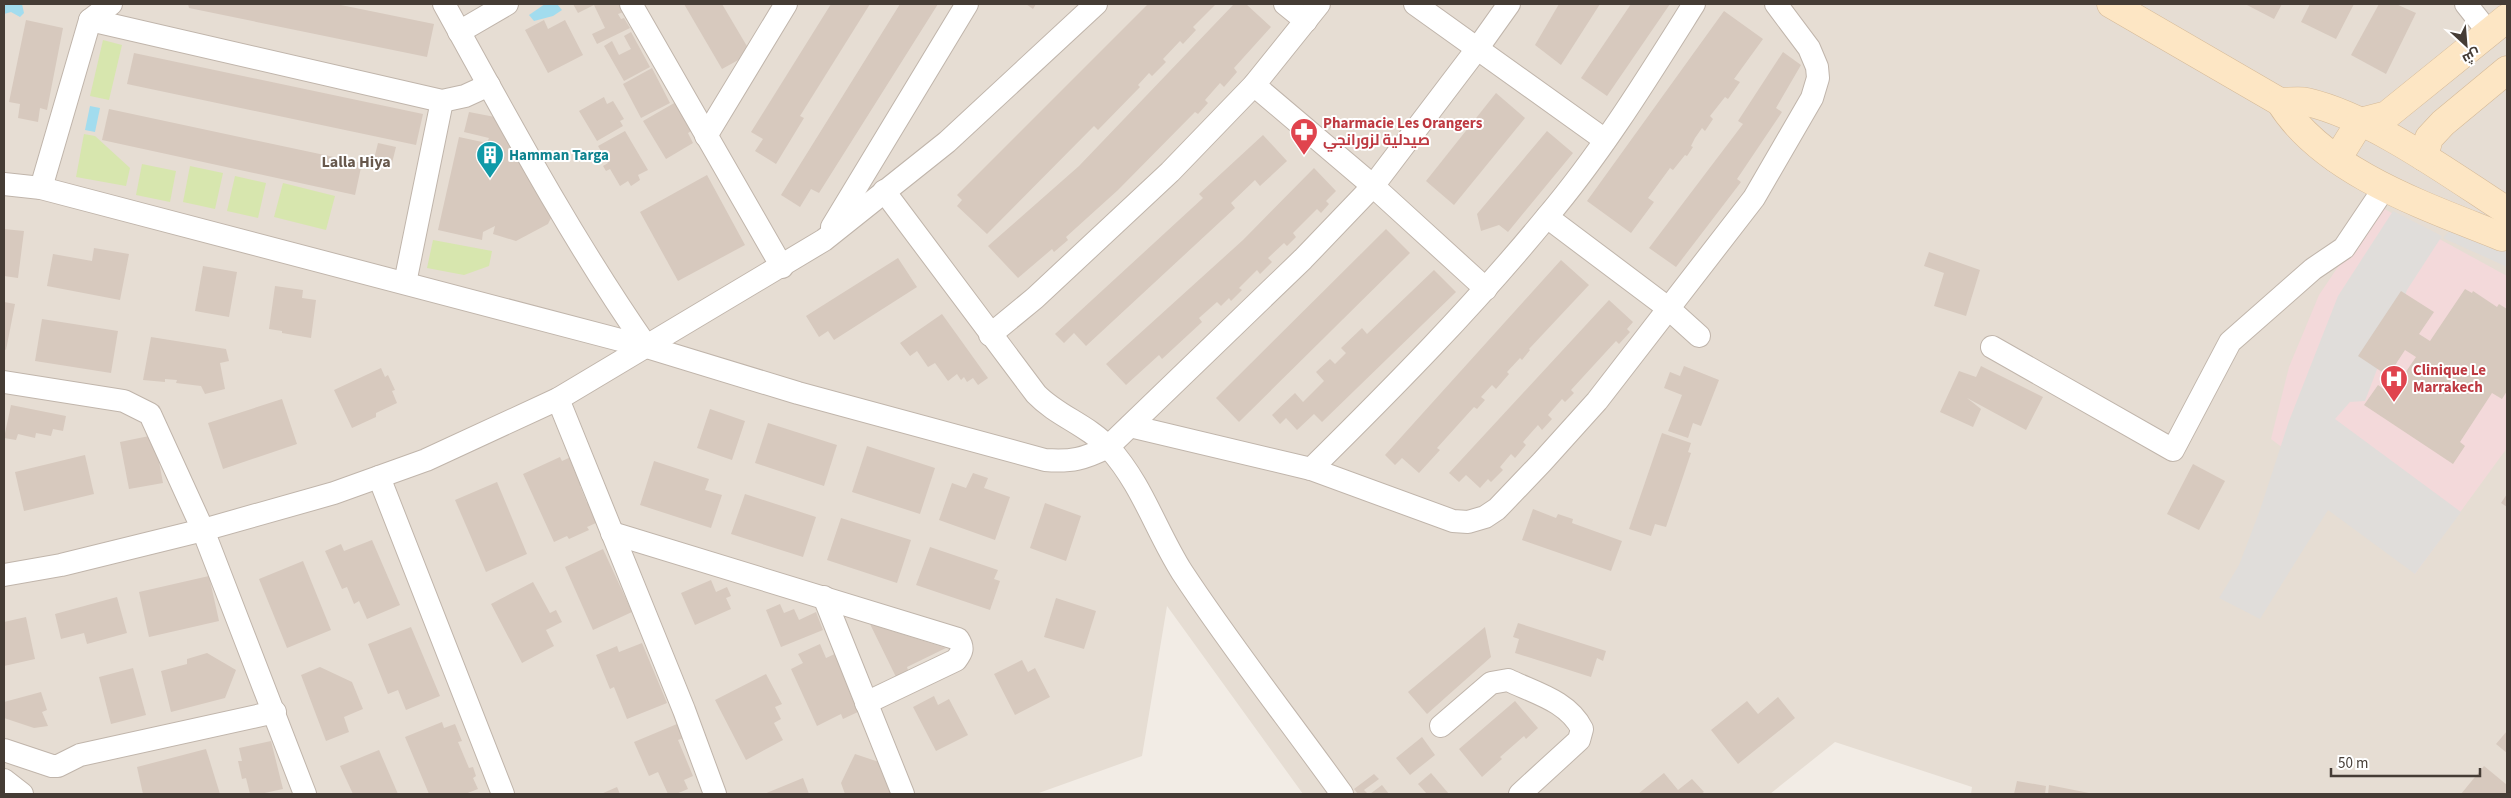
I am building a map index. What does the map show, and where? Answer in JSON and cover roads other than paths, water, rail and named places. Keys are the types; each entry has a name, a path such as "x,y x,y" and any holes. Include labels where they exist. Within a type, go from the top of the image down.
{"street":[{"path":"41,188 90,20 111,4"},
{"path":"444,4 608,292 647,347"},
{"path":"459,32 507,4"},
{"path":"631,4 782,267"},
{"path":"706,136 786,4"},
{"path":"824,240 967,4"},
{"path":"4,575 61,565 203,530 334,493 426,460 558,399 782,267 824,240 947,142 1096,4"},
{"path":"990,335 1035,298 1170,172 1254,85 1312,12 1285,4"},
{"path":"1416,4 1477,50 1605,140"},
{"path":"4,184 41,188 405,283 647,347 798,393 1045,460 1069,462 1089,457 1108,447 1303,259 1373,186 1477,50 1509,4"},
{"path":"1312,469 1389,392 1486,289 1548,217 1605,140 1694,4"},
{"path":"1130,426 1312,469 1453,521 1468,522 1485,517 1497,509 1590,408 1754,198 1816,88 1818,67 1814,57 1776,4"},
{"path":"2111,4 2280,102 2292,121 2337,159 2385,187 2436,211 2502,237 2507,235"},
{"path":"2337,159 2360,122 2387,115 2498,25 2466,4"},
{"path":"90,20 442,101 464,96 489,85"},
{"path":"2424,157 2429,138 2443,123 2507,70"},
{"path":"1254,85 1373,186 1486,289"},
{"path":"405,283 442,101"},
{"path":"2280,102 2306,101 2360,122 2424,157 2507,211"},
{"path":"2436,211 2455,178"},
{"path":"1992,347 2173,450 2230,342 2313,269 2344,248 2385,187"},
{"path":"884,191 990,335 1047,405 1086,429 1108,447 1135,482 1153,521 1182,571 1342,794"},
{"path":"1548,217 1668,308 1699,336"},
{"path":"4,382 124,401 150,414 203,530 275,712 305,794"},
{"path":"558,399 684,710 715,794"},
{"path":"379,477 503,794"},
{"path":"612,533 958,639 962,645 961,652 956,660 866,703"},
{"path":"824,597 903,794"},
{"path":"1441,726 1491,683 1508,680 1559,703 1571,712 1582,729 1578,740 1520,794"},
{"path":"4,750 52,766 58,766 80,755 275,712"},
{"path":"4,780 22,794"}],"water":[{"path":"4,4 22,4 24,13 20,17 11,12 4,14"},
{"path":"545,4 557,4 562,10 553,16 534,21 529,15"},
{"path":"90,106 100,108 95,132 85,130"}],"place":[{"name":"Pharmacie Les Orangers صيدلية لزورانجي","path":"1304,156"},
{"name":"Hamman Targa","path":"490,179"},
{"name":"Clinique Le Marrakech","path":"2394,403"}],"district":[{"name":"Lalla Hiya","path":"356,162"}]}
